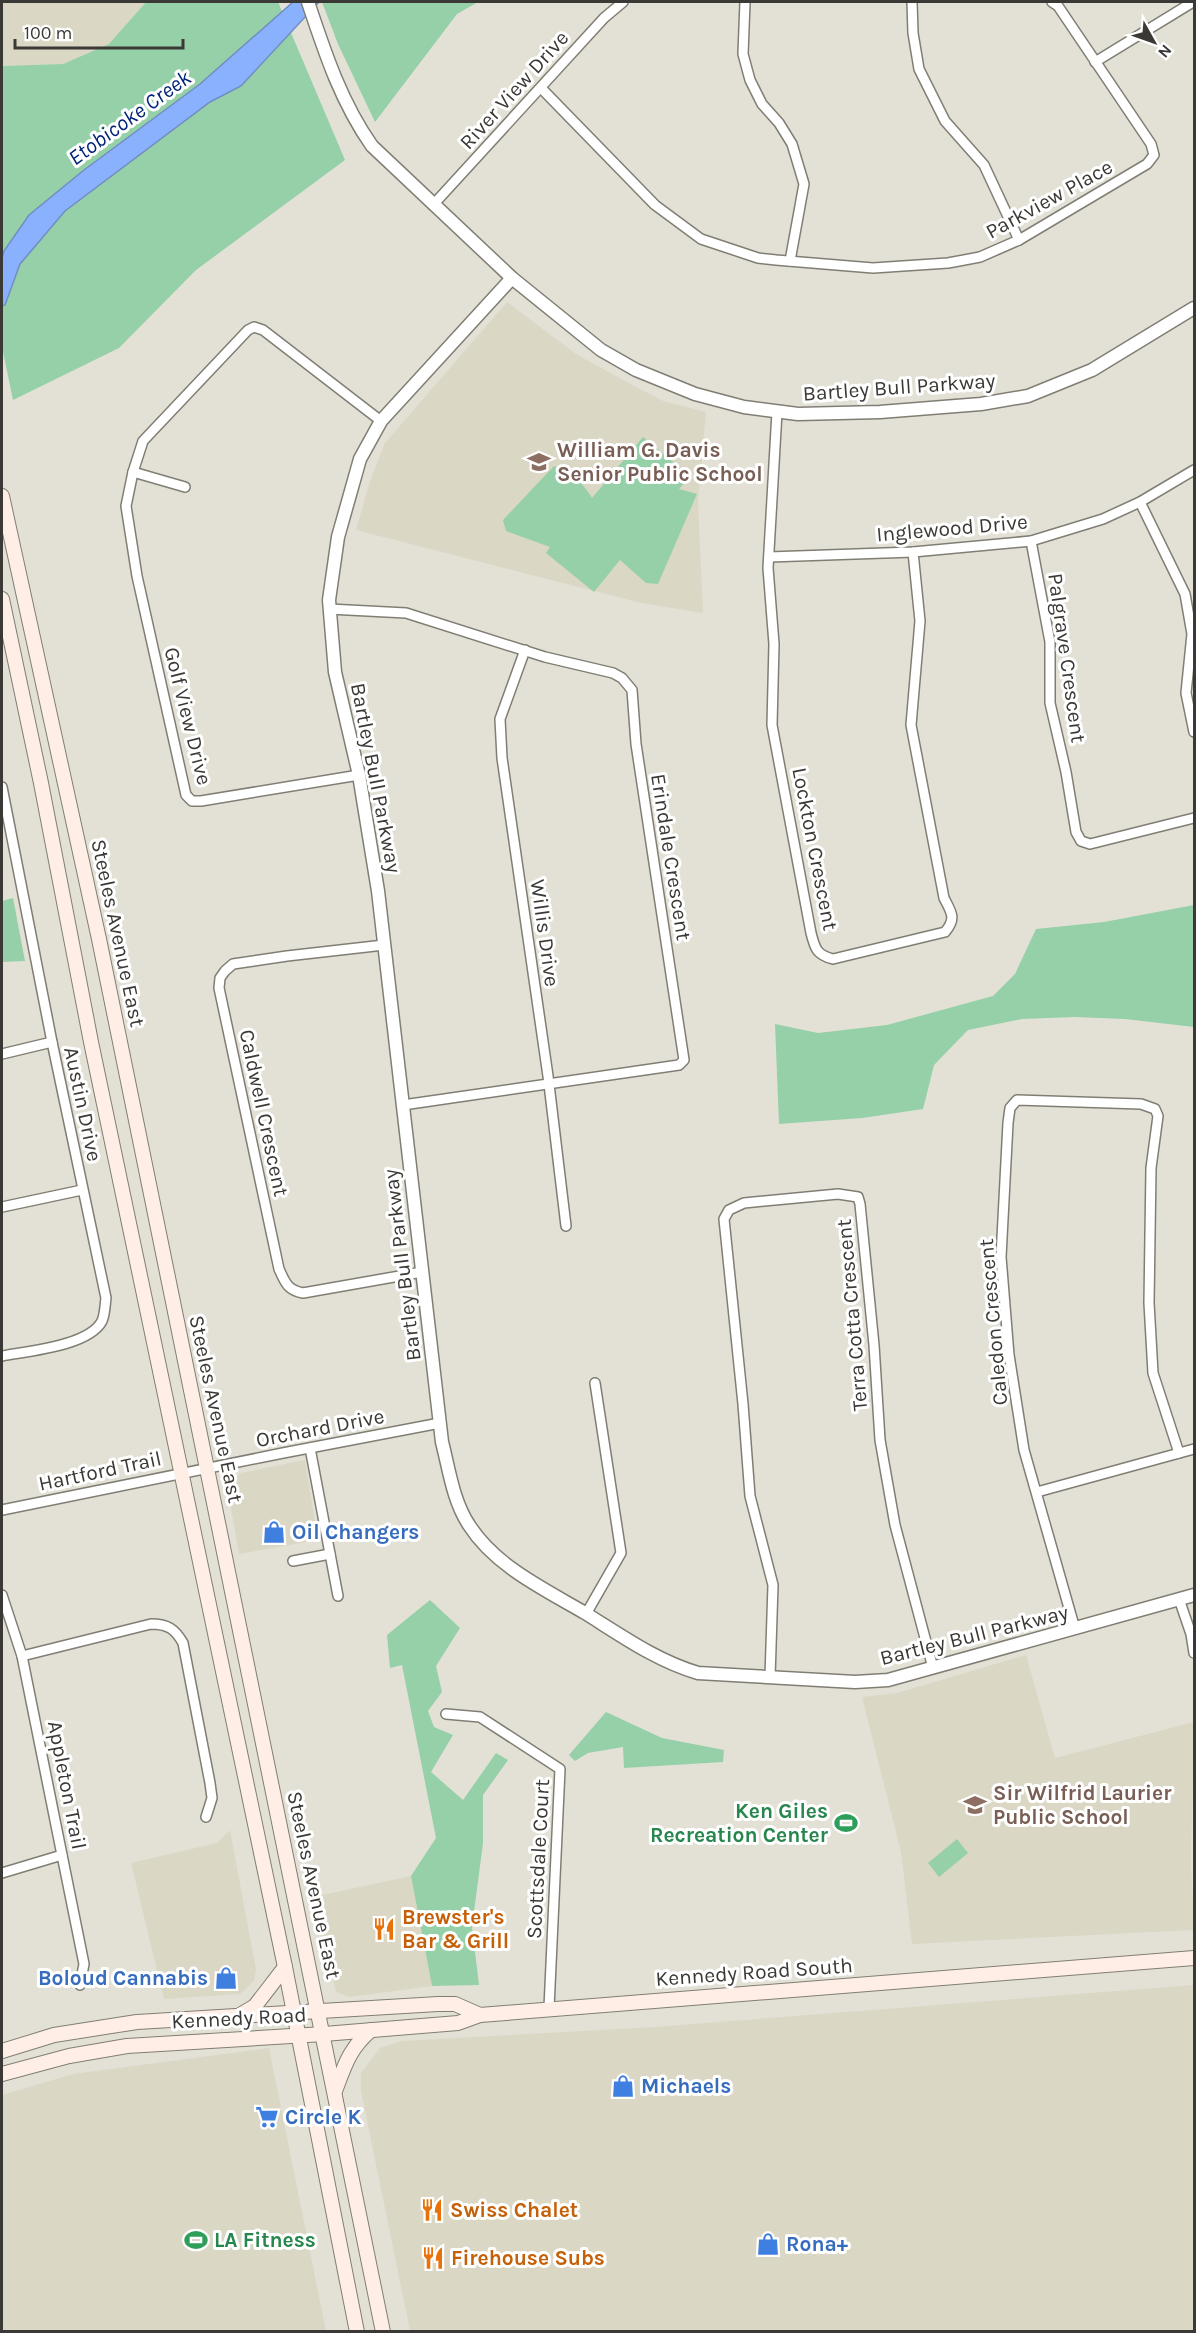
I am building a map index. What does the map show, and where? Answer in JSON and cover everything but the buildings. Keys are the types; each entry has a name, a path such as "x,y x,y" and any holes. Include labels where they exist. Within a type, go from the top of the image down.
{"main road":[{"name":"Steeles Avenue East","path":"2,496 99,939 383,2331"},
{"path":"2,599 41,783 91,1042 285,1967 292,2013 357,2331"},
{"name":"Kennedy Road South","path":"319,2012 455,2004 480,2015 1194,1958"},
{"path":"238,2016 255,2006 285,1967"},
{"name":"Kennedy Road","path":"2,2051 54,2035 137,2022 319,2012"},
{"name":"Kennedy Road","path":"2,2074 69,2056 127,2046 298,2036 458,2023 480,2015"},
{"path":"335,2091 351,2050 371,2030"}],"street":[{"name":"Bartley Bull Parkway","path":"308,2 334,80 355,122 372,146 512,278 600,350 636,370 695,394 744,407 798,414 880,412 981,404 1028,396 1092,370 1194,308"},
{"name":"River View Drive","path":"433,205 604,18 623,2"},
{"path":"745,2 743,54 750,80 762,104 779,123 792,144 804,184 790,261"},
{"path":"912,2 912,33 919,69 945,121 984,165 1019,240"},
{"path":"1052,2 1058,6 1095,62 1193,2"},
{"name":"Parkview Place","path":"541,88 655,205 700,239 758,258 873,268 948,263 980,257 1019,240 1147,164 1154,156 1151,144 1095,62"},
{"name":"Bartley Bull Parkway","path":"512,278 381,421 360,459 339,537 329,600 335,672 359,775 378,891 442,1442 460,1509 469,1526 498,1556 529,1580 675,1666 698,1673 855,1682 888,1680 1194,1595"},
{"name":"Golf View Drive","path":"359,775 201,801 192,801 186,795 137,576 126,506 133,472 143,441 248,330 254,327 263,330 381,421"},
{"name":"Lockton Crescent","path":"777,412 769,557 774,644 772,724 811,933 816,951 822,956 833,959 945,932 952,924 952,916 944,898 911,725 920,621 913,552"},
{"name":"Inglewood Drive","path":"769,557 913,552 1031,541 1103,519 1140,502 1194,470"},
{"path":"133,472 185,488"},
{"path":"1140,502 1185,594 1192,634 1186,693 1194,732"},
{"name":"Palgrave Crescent","path":"1031,541 1050,642 1050,704 1076,832 1081,841 1090,844 1194,818"},
{"name":"Erindale Crescent","path":"329,609 406,613 525,650 613,673 622,678 632,690 636,744 684,1060 679,1065 403,1105"},
{"name":"Willis Drive","path":"525,650 500,719 502,758 549,1085 566,1226"},
{"name":"Austin Drive","path":"2,787 4,808 106,1298 102,1321 88,1334 75,1341 2,1356"},
{"name":"Caldwell Crescent","path":"384,945 233,964 220,978 219,988 279,1269 287,1286 293,1291 303,1293 422,1272"},
{"path":"2,1054 52,1042"},
{"name":"Caledon Crescent","path":"1075,1629 1024,1450 1009,1355 1001,1257 1008,1123 1010,1108 1017,1100 1141,1104 1155,1109 1158,1116 1151,1168 1149,1303 1153,1373 1179,1453"},
{"path":"2,1207 82,1190"},
{"name":"Terra Cotta Crescent","path":"770,1677 773,1585 750,1496 724,1219 729,1210 744,1203 838,1194 858,1197 861,1204 880,1440 896,1525 933,1668"},
{"path":"586,1614 621,1553 595,1383"},
{"name":"Orchard Drive","path":"207,1468 440,1423"},
{"path":"310,1448 338,1596"},
{"path":"1037,1492 1194,1449"},
{"name":"Hartford Trail","path":"2,1510 207,1468"},
{"path":"293,1562 330,1554"},
{"name":"Appleton Trail","path":"2,1595 22,1656 63,1855 84,1964 80,1985"},
{"path":"1179,1599 1191,1634 1194,1653"},
{"path":"22,1656 151,1624 170,1627 177,1632 183,1643 210,1783 212,1798 206,1817"},
{"name":"Scottsdale Court","path":"446,1714 480,1717 560,1769 549,2008"},
{"path":"2,1873 63,1855"}],"shaded area":[{"path":"2,2 146,2 109,44 63,64 2,66"},
{"name":"William G. Davis Senior Public School","path":"507,302 576,354 623,380 663,401 706,412 698,502 703,613 641,603 356,530 370,481 385,443"},
{"path":"305,1460 318,1540 239,1554 228,1491 232,1481 241,1473"},
{"name":"Sir Wilfrid Laurier Public School","path":"1026,1655 1055,1758 1194,1722 1191,1860 1194,1930 912,1944 901,1852 862,1697 897,1693"},
{"path":"230,1830 256,1970 254,1981 240,1994 164,1999 131,1863 217,1843"},
{"path":"411,1876 432,1986 349,1997 336,1992 313,1897"},
{"path":"1194,1985 1194,2331 410,2331 361,2091 361,2073 380,2048 402,2041 654,2027"},
{"path":"269,2048 326,2331 2,2331 2,2095 73,2074"}],"green space":[{"path":"146,2 278,2 345,160 196,270 119,348 13,400 2,347 2,66 63,64 109,44"},
{"path":"322,2 478,2 457,14 375,122 338,44"},
{"path":"643,437 690,476 679,489 697,494 658,584 646,583 620,560 594,592 546,553 550,547 506,531 503,520 554,466 576,479 592,498"},
{"path":"13,898 25,961 2,962 2,901"},
{"path":"1194,905 1194,1027 1125,1019 1074,1017 1022,1019 968,1030 934,1065 923,1109 862,1118 779,1124 775,1024 818,1033 887,1025 993,996 1015,974 1036,929 1104,922"},
{"path":"430,1600 460,1628 436,1666 442,1692 428,1711 434,1727 453,1735 431,1772 463,1800 496,1753 508,1760 483,1795 483,1843 472,1927 479,1985 432,1986 411,1876 436,1838 402,1665 390,1668 387,1635"},
{"path":"606,1712 662,1738 724,1750 723,1762 624,1768 623,1747 588,1753 575,1761 569,1755"},
{"path":"957,1839 968,1853 939,1877 928,1863"}],"water":[{"path":"293,2 319,2 241,86 210,102 65,211 20,264 5,305 2,306 4,251 29,215 84,170 200,84"}],"place":[{"name":"William G. Davis Senior Public School","path":"539,462"},
{"name":"Oil Changers","path":"274,1532"},
{"name":"Sir Wilfrid Laurier Public School","path":"975,1805"},
{"name":"Ken Giles Recreation Center","path":"846,1823"},
{"name":"Brewster's Bar & Grill","path":"384,1929"},
{"name":"Boloud Cannabis","path":"226,1978"},
{"name":"Michaels","path":"623,2086"},
{"name":"Circle K","path":"267,2117"},
{"name":"Swiss Chalet","path":"432,2210"},
{"name":"LA Fitness","path":"196,2240"},
{"name":"Rona+","path":"768,2244"},
{"name":"Firehouse Subs","path":"433,2258"}],"water label":[{"name":"Etobicoke Creek","path":"129,117"}]}
